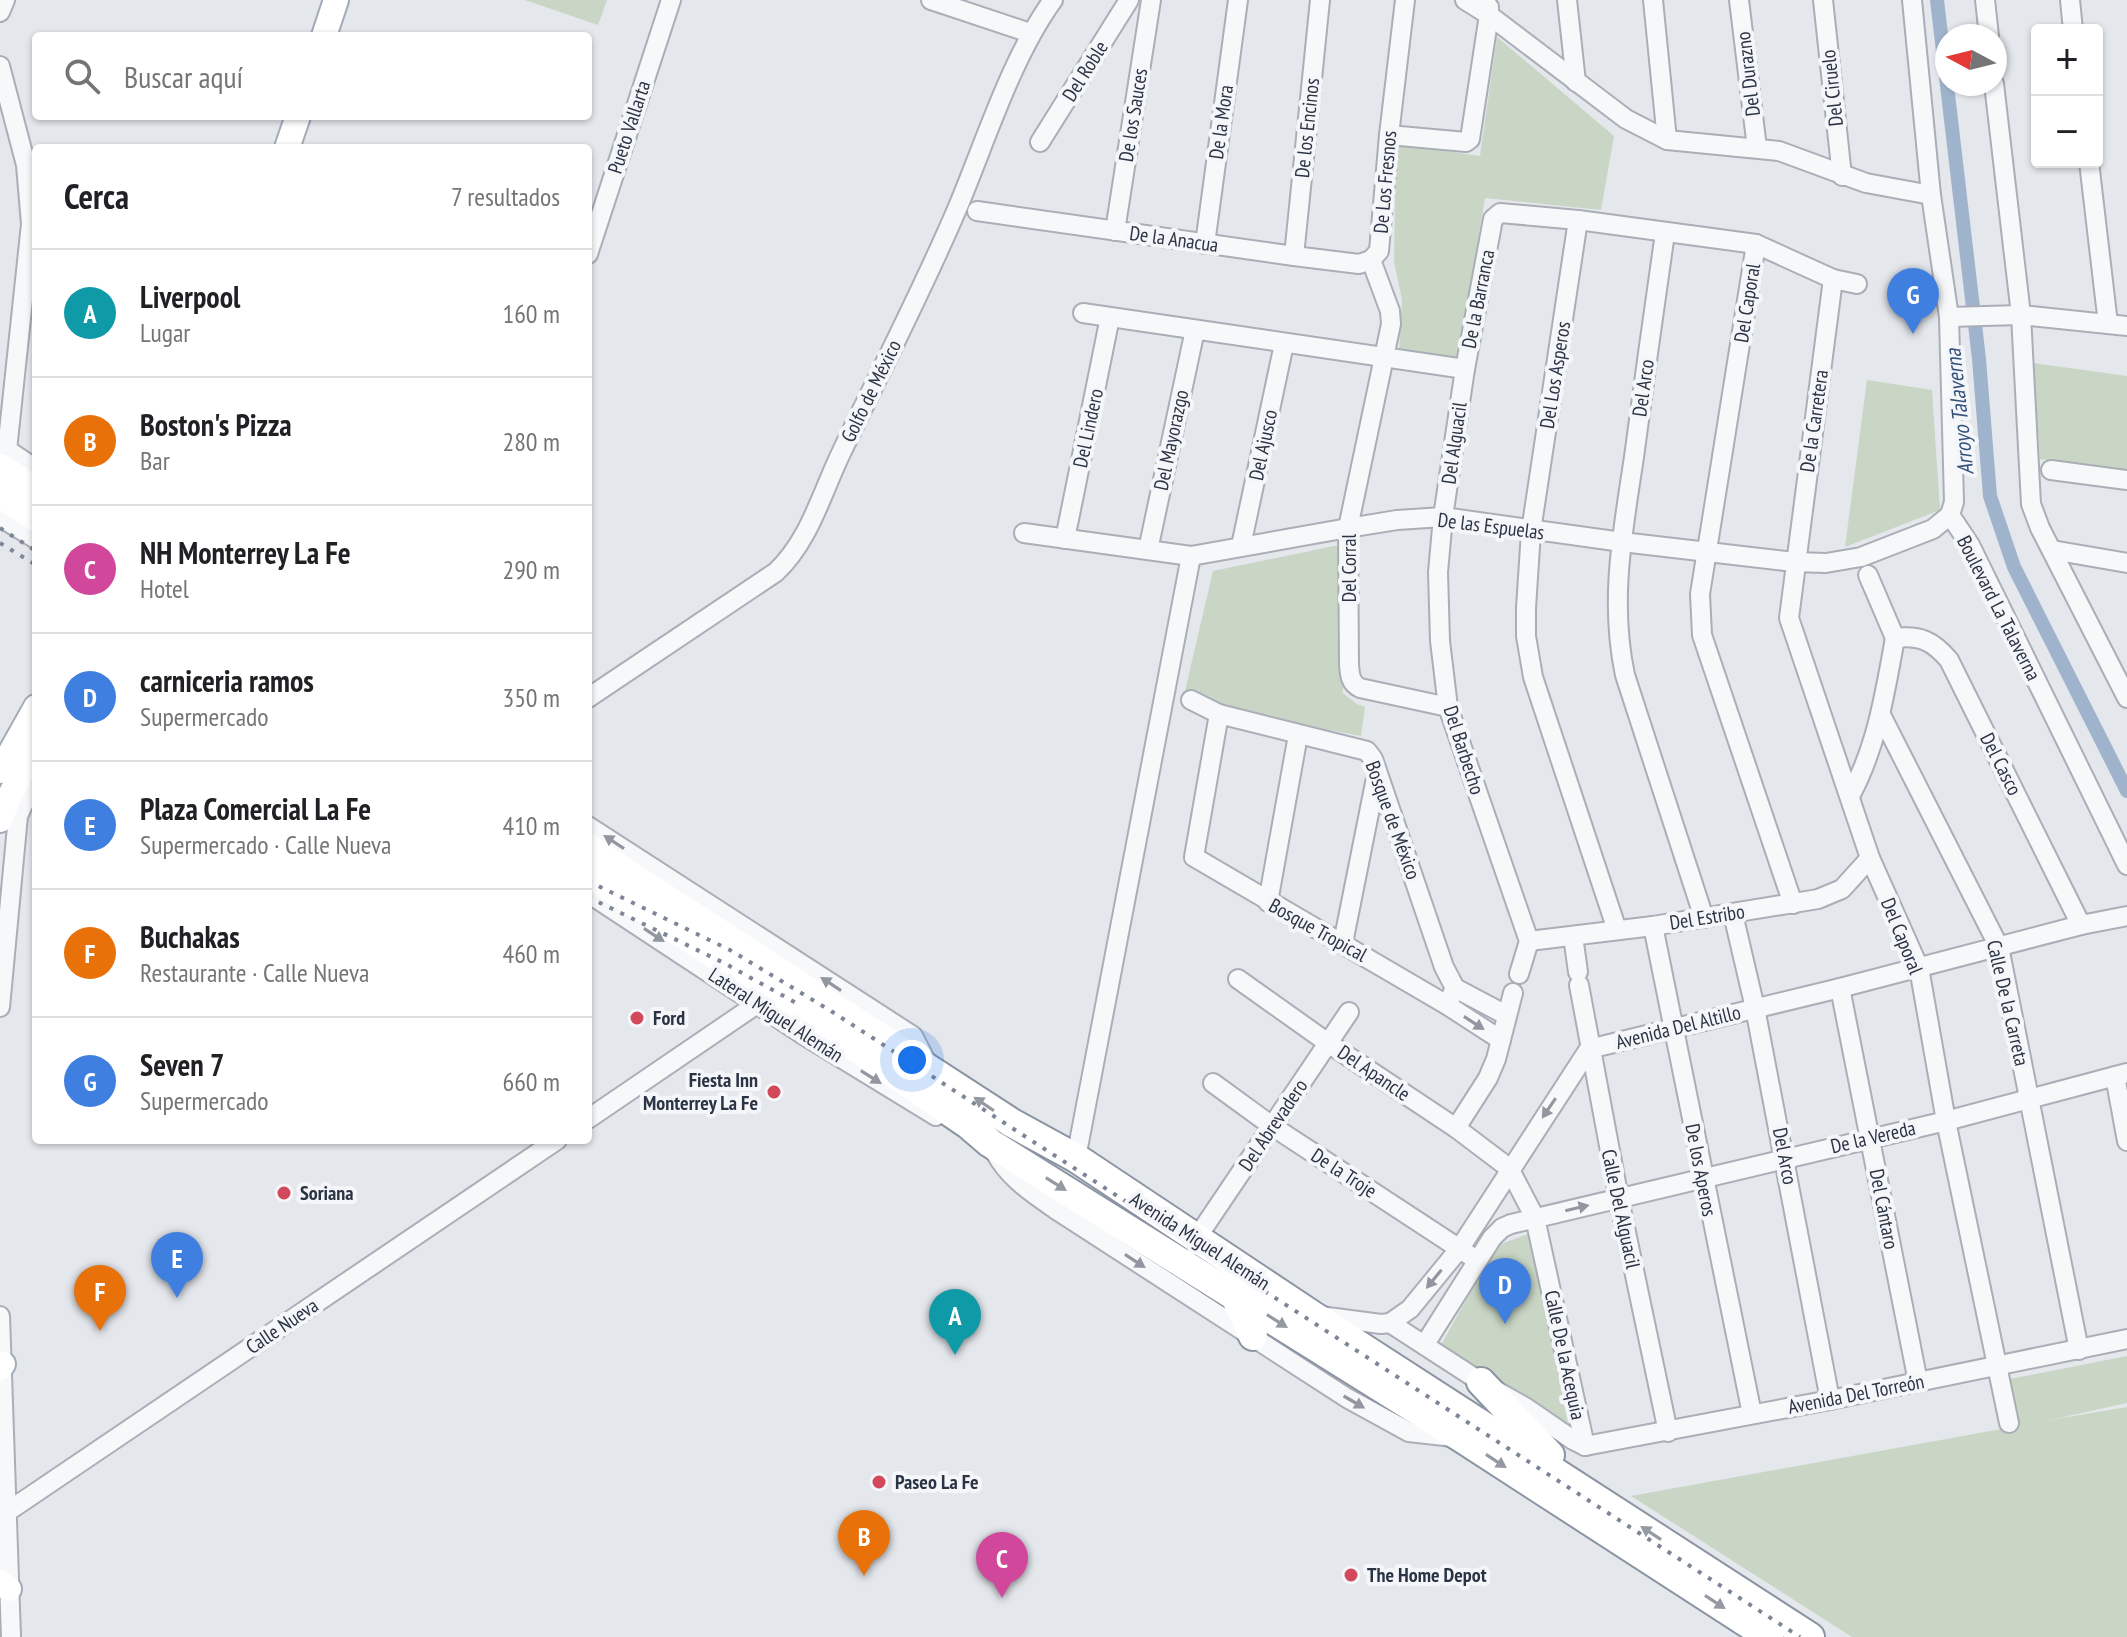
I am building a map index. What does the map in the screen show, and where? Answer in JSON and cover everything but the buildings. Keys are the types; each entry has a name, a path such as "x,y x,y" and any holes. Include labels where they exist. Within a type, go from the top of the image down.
{"highway":[{"path":"2,454 32,487"},
{"path":"0,494 32,514"},
{"name":"Avenida Miguel Alemán","path":"592,852 639,894 980,1134 1463,1439 1769,1637"},
{"name":"Avenida Miguel Alemán","path":"592,875 639,894 930,1069 1012,1123 1076,1158 1312,1315 1810,1637"},
{"path":"1234,1294 1253,1336"},
{"path":"1481,1382 1581,1487"}],"main road":[{"path":"325,32 336,0"},
{"path":"340,32 351,0"},
{"path":"288,144 297,120"},
{"path":"304,144 312,120"},
{"path":"0,771 32,714"},
{"path":"9,818 32,765"}],"street":[{"path":"0,12 5,0"},
{"name":"Pueto Vallarta","path":"592,242 671,0"},
{"path":"931,0 1030,33"},
{"name":"Golfo de México","path":"592,695 776,572 802,543 831,473 940,248 1030,33 1053,0"},
{"name":"Del Roble","path":"1040,142 1129,0"},
{"name":"De los Sauces","path":"1115,231 1151,0"},
{"name":"De la Mora","path":"1205,244 1238,0"},
{"name":"De los Encinos","path":"1294,256 1320,0"},
{"name":"De Los Fresnos","path":"1382,357 1391,324 1390,311 1371,260 1379,251 1405,0"},
{"path":"1465,0 1489,8 1576,82 1626,119 1667,140 1779,151 1842,176 1881,187 1931,195"},
{"path":"1567,0 1576,82"},
{"path":"1653,0 1667,140"},
{"name":"Del Durazno","path":"1739,0 1757,148"},
{"name":"Del Ciruelo","path":"1823,0 1842,176"},
{"name":"Boulevard La Talaverna","path":"1912,0 1931,195 1955,317 1954,502 1950,515 1970,545 2127,865"},
{"path":"1985,0 1988,24"},
{"path":"2070,0 2072,24"},
{"path":"1389,135 1466,142 1470,139 1489,8"},
{"path":"0,66 7,107 26,165 31,224 2,454 32,467"},
{"path":"1995,96 2031,504 2040,528 2127,698"},
{"path":"1955,317 2013,316 2118,325 2090,168"},
{"name":"De la Anacua","path":"977,211 1294,256 1359,264 1371,260"},
{"name":"De la Barranca","path":"1083,313 1465,369 1495,215 1500,213 1578,220 1756,244 1833,279 1857,284"},
{"name":"Del Los Asperos","path":"1531,531 1578,220"},
{"name":"Del Arco","path":"1622,542 1665,233"},
{"name":"Del Caporal","path":"1707,551 1756,244"},
{"name":"De la Carretera","path":"1794,562 1833,279"},
{"name":"Del Lindero","path":"1065,539 1110,317"},
{"name":"Del Mayorazgo","path":"1148,550 1195,330"},
{"name":"Del Ajusco","path":"1241,546 1284,344"},
{"name":"Del Corral","path":"1382,357 1348,528 1349,665 1354,685 1376,693 1448,707"},
{"name":"Del Alguacil","path":"1443,517 1465,369"},
{"path":"2051,470 2127,480"},
{"name":"De las Espuelas","path":"1024,533 1191,556 1348,528 1443,517 1622,542 1826,563 1861,557 1933,529 1950,515"},
{"path":"0,517 32,537"},
{"name":"Del Barbecho","path":"1443,517 1438,572 1439,627 1448,707 1529,941"},
{"path":"1531,531 1526,636 1533,677 1617,930"},
{"path":"1622,542 1616,609 1618,645 1704,918"},
{"path":"2052,550 2127,563"},
{"path":"1707,551 1700,594 1702,635 1793,904"},
{"path":"1076,1158 1191,556"},
{"name":"Del Caporal","path":"1794,562 1789,608 1792,632 1870,858 1919,968 1946,1121 2009,1423"},
{"path":"1850,796 1865,767 1881,715 1895,638 1868,575"},
{"name":"Del Casco","path":"1895,638 1920,637 1931,642 1949,660 2081,925"},
{"name":"Bosque de México","path":"1191,700 1219,714 1367,751 1377,770 1444,967 1455,988"},
{"name":"Bosque Tropical","path":"1219,714 1194,857 1343,943 1501,1040"},
{"name":"Calle De la Carreta","path":"1881,715 1999,947 2079,1350"},
{"path":"1268,902 1298,735"},
{"path":"1343,943 1377,770"},
{"path":"0,1007 9,818"},
{"path":"592,829 913,1036 930,1069"},
{"name":"Del Estribo","path":"1529,941 1653,926 1818,899 1842,889 1870,858"},
{"name":"Lateral Miguel Alemán","path":"592,896 914,1105 980,1134"},
{"name":"Del Arco","path":"1733,914 1785,1157 1830,1400"},
{"name":"Avenida Del Altillo","path":"1390,1323 1410,1309 1460,1248 1589,1049 2127,916"},
{"name":"De los Aperos","path":"1653,926 1752,1414"},
{"name":"Calle Del Alguacil","path":"1573,936 1589,1049 1668,1432"},
{"path":"1456,1128 1488,1078 1529,941"},
{"name":"Del Apancle","path":"1238,979 1456,1128 1509,1168"},
{"path":"1447,1005 1455,988 1506,1015"},
{"name":"Del Cántaro","path":"1840,988 1918,1382"},
{"path":"592,1116 757,1004"},
{"name":"Del Abrevadero","path":"1196,1239 1349,1012"},
{"path":"2121,1075 2127,1141"},
{"name":"De la Vereda","path":"1425,1344 1477,1260 1502,1228 1785,1157 1946,1121 2121,1075"},
{"name":"De la Troje","path":"1213,1083 1272,1126 1477,1260"},
{"path":"980,1134 1017,1181 1058,1211 1347,1398 1409,1432 1463,1439"},
{"name":"Calle Nueva","path":"7,1512 551,1144"},
{"name":"Calle De la Acequia","path":"1509,1168 1535,1218 1585,1446"},
{"path":"1312,1315 1390,1323 1585,1446"},
{"path":"0,1316 7,1512 5,1585 11,1637"},
{"name":"Avenida Del Torreón","path":"1585,1446 2127,1339"}],"green space":[{"path":"525,0 607,0 598,25"},
{"path":"1497,37 1614,136 1601,210 1485,198 1458,359 1399,351 1402,300 1394,262 1396,144 1480,156"},
{"path":"2033,363 2127,376 2127,470 2040,459"},
{"path":"1867,380 1932,390 1940,510 1845,547"},
{"path":"1339,545 1343,693 1365,707 1361,736 1217,709 1185,691 1213,571"},
{"path":"1531,1233 1573,1432 1441,1345 1496,1246"},
{"path":"2127,1356 2127,1403 2050,1420 2127,1407 2127,1637 1852,1637 1631,1496 2018,1426 2010,1379"}],"waterway":[{"name":"Arroyo Talaverna","path":"1937,0 1979,359 1990,496 2014,567 2127,791"}],"railway":[{"path":"0,528 32,548"},
{"path":"0,543 32,563"},
{"path":"592,883 730,950 831,1011 1800,1637"},
{"path":"592,899 724,963 798,1004"}],"place":[{"name":"Seven 7","path":"1913,334"},
{"name":"Ford","path":"637,1018"},
{"name":"Fiesta Inn Monterrey La Fe","path":"774,1092"},
{"name":"Soriana","path":"284,1193"},
{"name":"Plaza Comercial La Fe","path":"177,1298"},
{"name":"carniceria ramos","path":"1505,1324"},
{"name":"Buchakas","path":"100,1331"},
{"name":"Liverpool","path":"955,1355"},
{"name":"Paseo La Fe","path":"879,1482"},
{"name":"The Home Depot","path":"1351,1575"},
{"name":"Boston's Pizza","path":"864,1576"},
{"name":"NH Monterrey La Fe","path":"1002,1598"}]}
